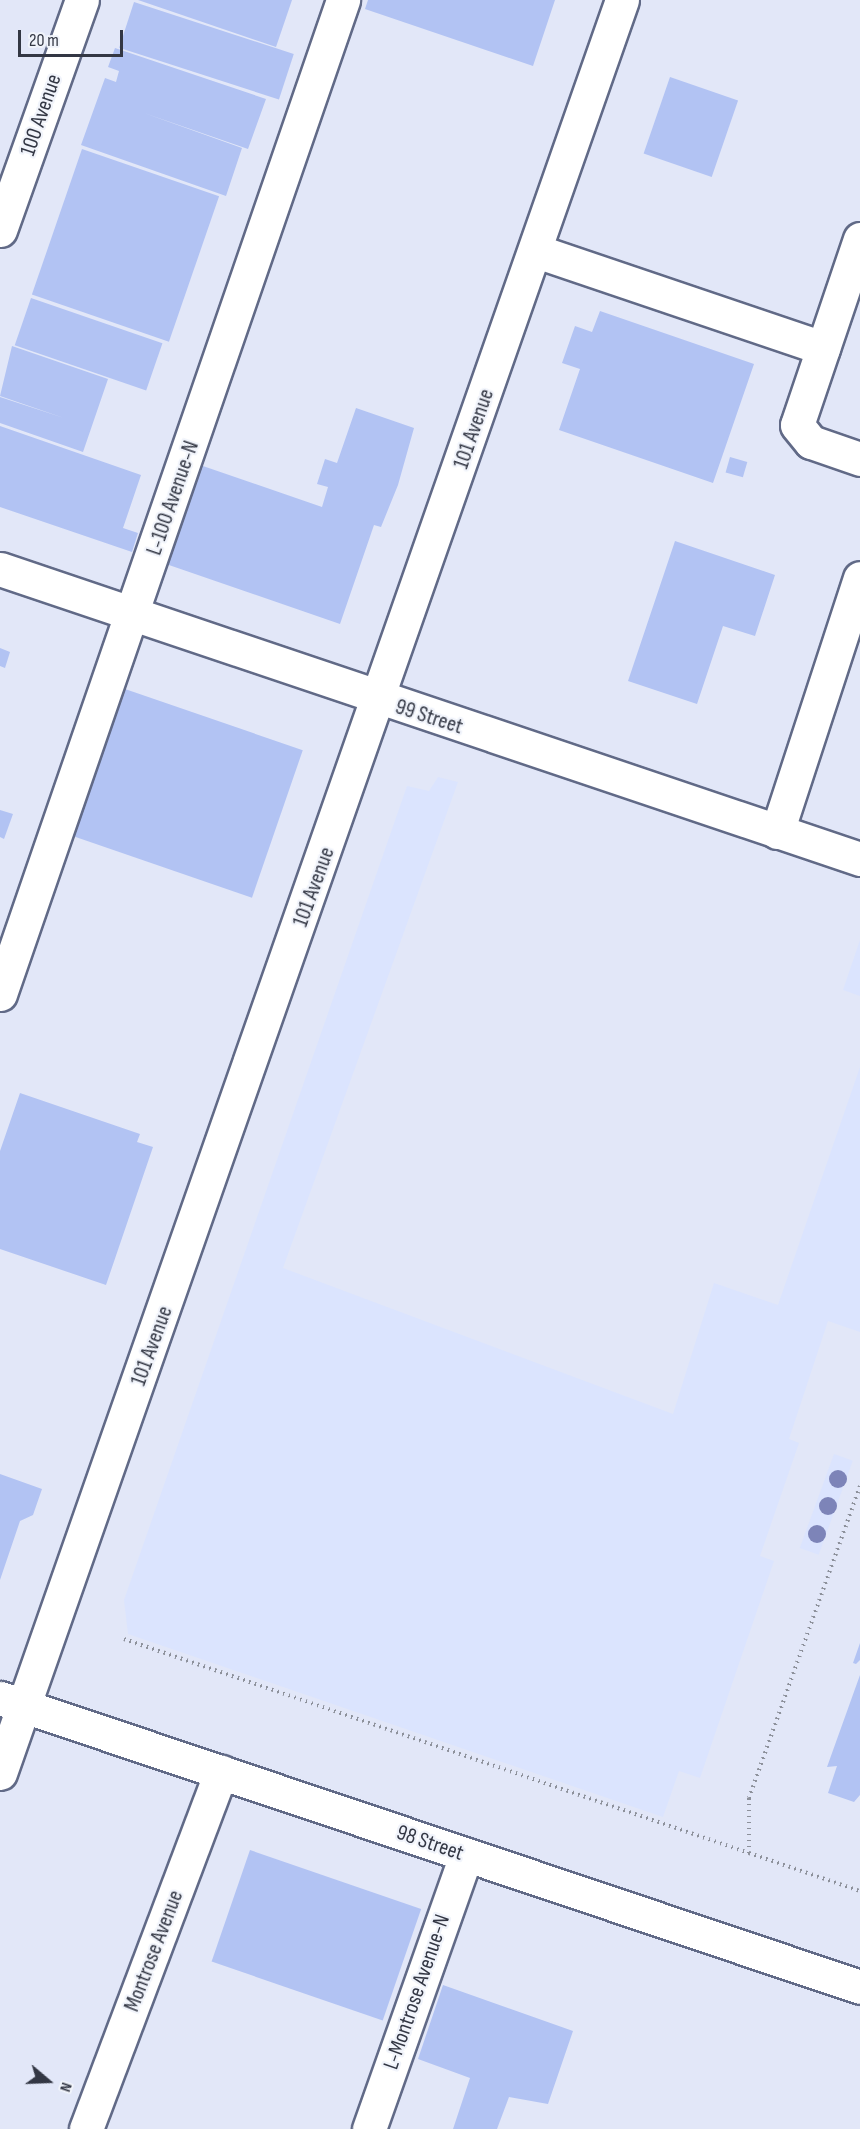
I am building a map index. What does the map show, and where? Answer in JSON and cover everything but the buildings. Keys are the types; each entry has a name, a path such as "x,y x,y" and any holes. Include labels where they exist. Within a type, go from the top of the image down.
{"street":[{"name":"100 Avenue","path":"0,230 82,0"},
{"name":"L-100 Avenue-N","path":"0,994 344,0"},
{"name":"101 Avenue","path":"0,1773 11,1702 380,701 622,0"},
{"path":"860,239 797,425 811,442 860,459"},
{"path":"536,251 823,348"},
{"name":"99 Street","path":"0,569 380,701 860,859"},
{"path":"777,832 860,578"},
{"name":"98 Street","path":"11,1702 860,1987"},
{"name":"Montrose Avenue","path":"86,2129 221,1772"},
{"name":"L-Montrose Avenue-N","path":"369,2129 466,1855"}],"path":[{"path":"749,1853 749,1798 860,1486"},
{"path":"124,1639 860,1891"}],"shaded area":[{"path":"0,0 860,0 860,2129 0,2129"},
{"path":"438,777 458,782 283,1268 673,1414 714,1283 778,1305 860,1067 860,1332 828,1321 789,1439 799,1443 760,1556 774,1561 700,1778 679,1771 663,1817 128,1634 124,1600 407,786 429,791"},
{"path":"860,940 860,996 843,990"},
{"path":"834,1454 853,1461 819,1555 800,1548"}]}
